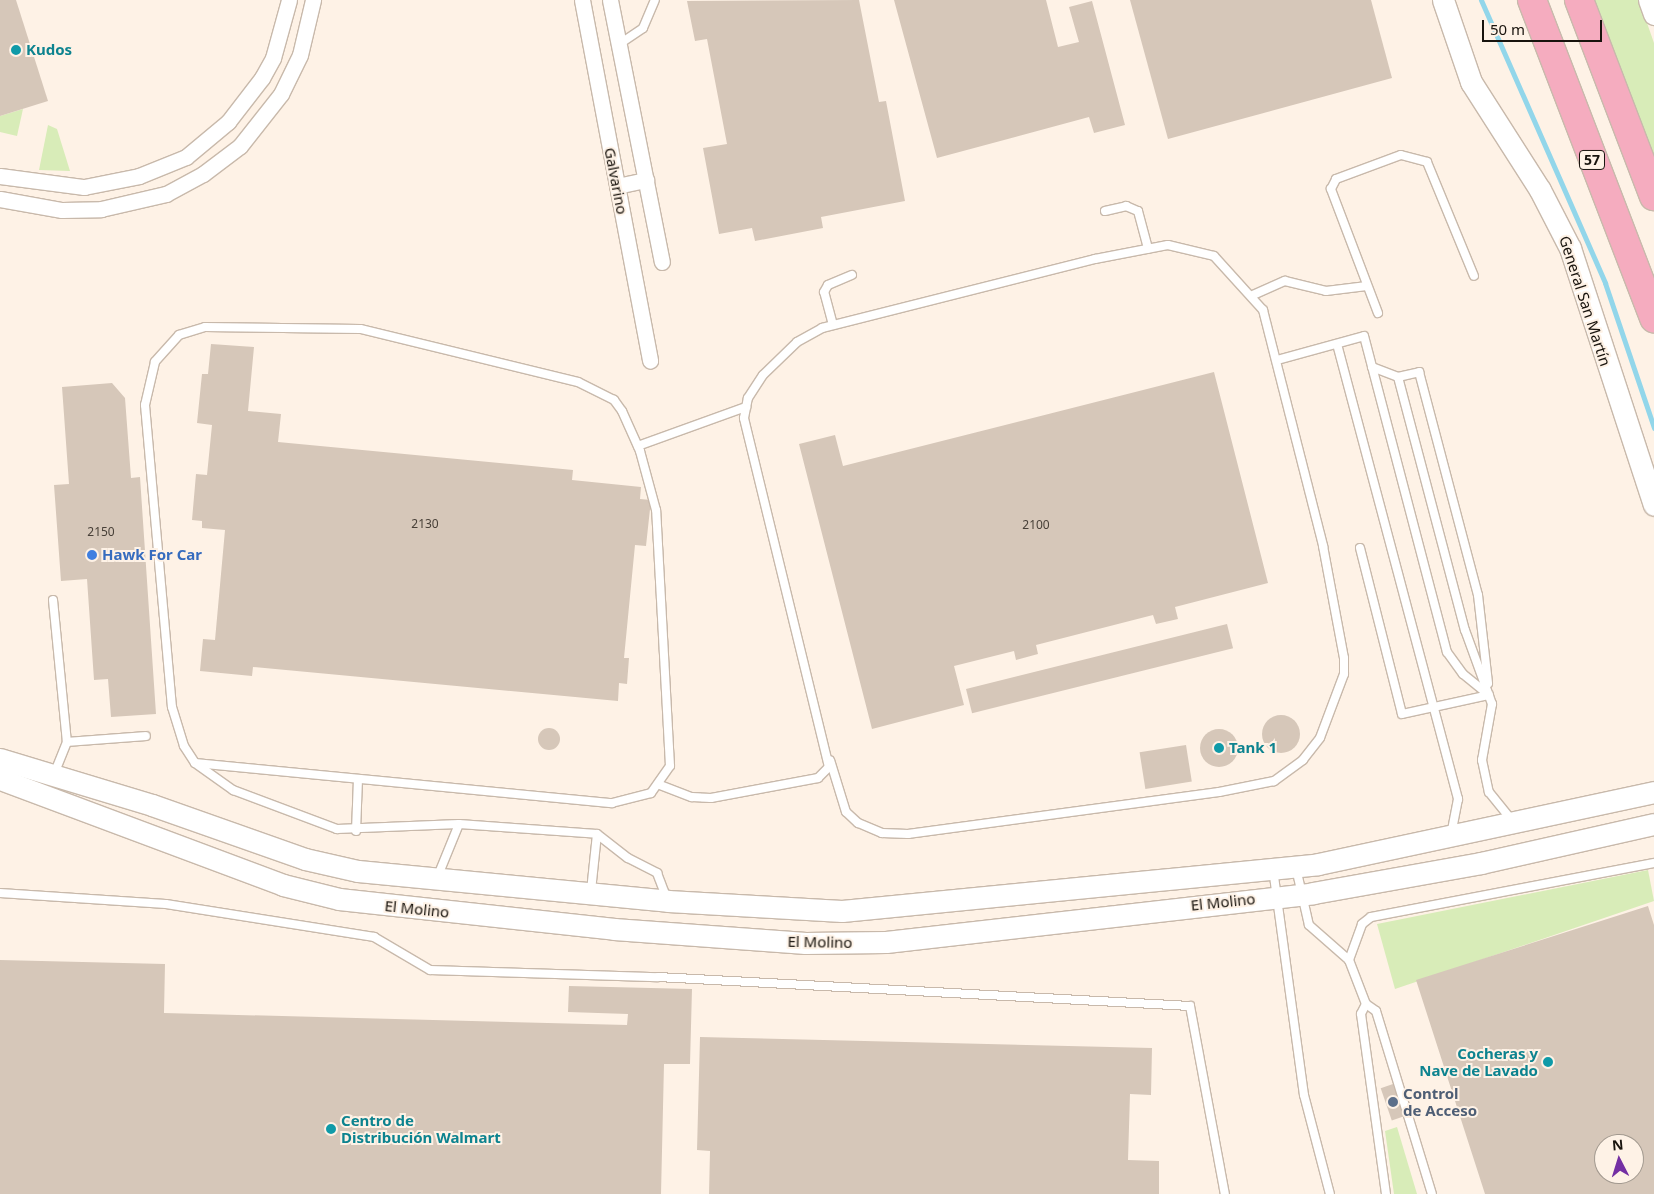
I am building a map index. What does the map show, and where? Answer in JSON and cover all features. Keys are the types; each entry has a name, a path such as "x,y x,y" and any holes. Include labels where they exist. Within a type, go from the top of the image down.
{"highway":[{"name":"57","path":"1532,0 1654,318"},
{"path":"1579,0 1654,196"}],"street":[{"path":"0,176 52,186 102,185 139,176 186,157 228,122 262,78 273,58 289,0"},
{"path":"0,199 49,208 101,209 166,194 203,174 246,140 281,94 300,55 313,0"},
{"name":"Galvarino","path":"582,0 650,361"},
{"name":"Galvarino","path":"610,0 662,262"},
{"name":"General San Martín","path":"1443,0 1471,82 1540,190 1570,248 1654,505"},
{"path":"1649,0 1654,14"},
{"path":"617,186 646,180"},
{"name":"El Molino","path":"0,759 53,778 183,816 323,864 436,879 668,901 838,910 1296,867 1514,823 1654,792"},
{"name":"El Molino","path":"0,779 172,845 320,895 460,913 721,939 831,944 886,942 1304,894 1654,824"},
{"path":"1621,832 1632,814 1626,799"},
{"path":"172,845 172,828 183,816"},
{"path":"460,913 455,898 464,882"},
{"path":"831,944 844,926 838,910"}],"lane":[{"path":"618,45 643,28 655,0"},
{"path":"1378,314 1331,189 1336,179 1401,155 1419,157 1432,168 1474,276"},
{"path":"1105,211 1126,206 1138,211 1148,249"},
{"path":"1189,247 1214,256 1253,295 1263,310 1277,360 1323,546 1344,658 1344,674 1320,738 1303,760 1274,781 1219,792 908,834 882,833 858,823 846,812 830,760 748,443 746,407 763,375 797,342 833,326 1148,249 1189,247"},
{"path":"833,326 824,292 828,285 852,275"},
{"path":"1253,295 1285,281 1326,291 1367,286"},
{"path":"195,763 612,803 642,798 660,785 671,755 656,510 638,446 614,400 591,387 360,329 218,326 179,336 155,362 145,405 172,707 184,746 195,763 233,790 337,829 356,831 459,824 597,834 628,858 657,873 668,901"},
{"path":"1277,360 1364,336 1447,652 1463,674 1489,695"},
{"path":"1337,344 1458,799 1451,836"},
{"path":"1372,367 1398,377 1419,372 1478,595 1489,695 1482,760 1489,792 1514,823"},
{"path":"1398,377 1465,630 1489,695"},
{"path":"638,446 746,407"},
{"path":"1360,548 1402,714 1489,695"},
{"path":"53,600 66,742 53,778"},
{"path":"66,742 146,736"},
{"path":"660,785 692,797 754,793 818,778 826,774 830,760"},
{"path":"356,831 358,779"},
{"path":"436,879 459,824"},
{"path":"591,893 597,834"},
{"path":"1349,960 1362,924 1371,917 1654,863"},
{"path":"1296,867 1304,894 1309,925 1349,960 1366,1004 1376,1011 1432,1194"},
{"path":"1273,869 1304,1095 1330,1194"},
{"path":"0,893 166,904 374,936 430,970 658,977 1190,1006 1225,1194"},
{"path":"1366,1004 1361,1014 1386,1194"}],"green space":[{"path":"1590,0 1639,0 1654,43 1654,168"},
{"path":"23,109 17,136 0,132 0,116"},
{"path":"48,125 57,129 70,171 39,170"},
{"path":"1648,870 1654,901 1395,989 1377,924"},
{"path":"1397,1127 1417,1194 1394,1194 1385,1131"}],"building":[{"name":"Kudos","path":"0,0 16,0 48,101 0,116"},
{"path":"859,0 879,102 886,101 905,201 821,217 823,228 755,241 752,228 719,234 703,148 727,144 707,39 695,41 687,1"},
{"path":"894,0 1046,0 1058,47 1079,42 1069,7 1092,1 1125,125 1094,133 1089,117 937,158"},
{"path":"1130,0 1371,0 1392,78 1168,139"},
{"path":"211,344 254,347 248,411 281,414 278,442 573,470 572,480 641,487 640,499 651,500 646,546 635,545 624,658 629,658 627,684 619,683 618,701 253,667 252,676 200,671 203,639 215,640 225,530 202,528 202,521 192,520 196,474 207,475 212,425 197,423 202,374 208,374"},
{"path":"1214,372 1268,583 1175,607 1178,619 1156,624 1153,615 1036,645 1038,654 1016,660 1014,651 954,666 964,705 872,729 799,444 835,435 843,466"},
{"path":"112,383 125,398 131,478 140,477 156,714 111,717 108,679 94,680 87,579 61,581 54,485 69,484 62,387"},
{"path":"1227,624 1233,648 972,713 966,689"},
{"path":"1281,715 1288,716 1294,721 1299,727 1299,741 1294,747 1288,752 1281,753 1274,752 1268,747 1263,741 1262,734 1263,727 1268,721 1274,716"},
{"path":"545,728 553,728 560,735 560,743 553,750 545,750 538,743 538,735"},
{"name":"Tank 1","path":"1219,729 1233,734 1238,748 1233,762 1219,767 1205,762 1200,748 1205,734"},
{"path":"1186,745 1192,782 1145,789 1140,752"},
{"name":"Cocheras y Nave de Lavado","path":"1648,906 1654,925 1654,1194 1485,1194 1416,980"},
{"name":"Centro de Distribución Walmart","path":"0,960 165,964 164,1013 627,1025 628,1014 568,1012 569,986 692,989 690,1064 664,1064 661,1194 0,1194"},
{"path":"700,1037 1152,1048 1151,1095 1130,1094 1128,1160 1159,1161 1159,1194 709,1194 710,1151 697,1150"},
{"name":"Control de Acceso","path":"1393,1084 1404,1116 1392,1120 1381,1088"}],"waterway":[{"path":"1481,0 1605,283 1654,428"}],"place":[{"name":"Kudos","path":"16,50"},
{"name":"Hawk For Car","path":"92,555"},
{"name":"Tank 1","path":"1219,748"},
{"name":"Cocheras y Nave de Lavado","path":"1548,1062"},
{"name":"Control de Acceso","path":"1393,1102"},
{"name":"Centro de Distribución Walmart","path":"331,1129"}]}
